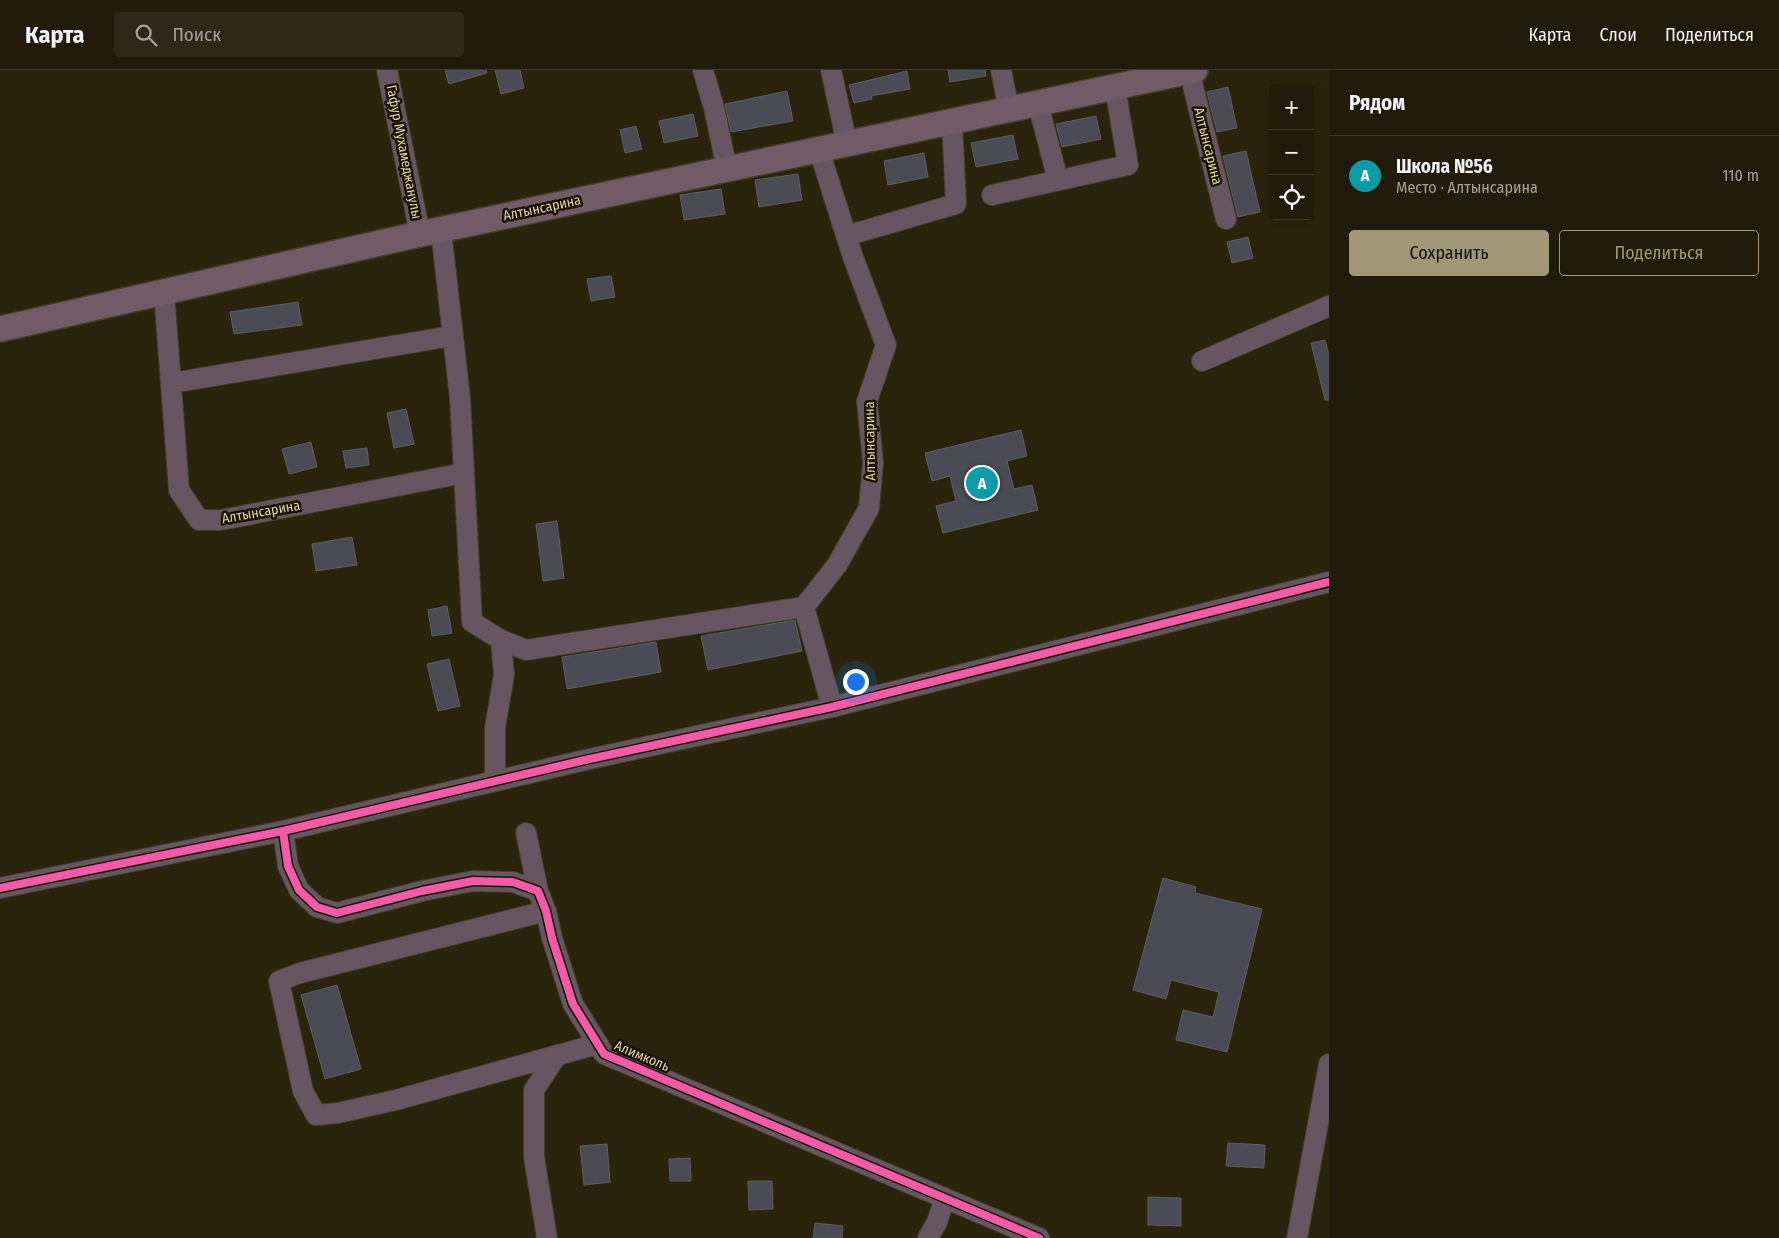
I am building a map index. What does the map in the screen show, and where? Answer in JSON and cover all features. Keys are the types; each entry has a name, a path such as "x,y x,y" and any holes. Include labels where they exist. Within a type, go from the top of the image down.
{"main road":[{"name":"Алтынсарина","path":"0,329 431,232 1192,71"}],"street":[{"name":"Гафур Мухамеджанулы","path":"387,70 431,232"},
{"path":"703,70 714,108 727,169"},
{"path":"831,70 847,144"},
{"path":"1001,70 1009,110"},
{"name":"Алтынсарина","path":"1192,71 1226,220"},
{"path":"992,195 1128,165 1115,87"},
{"path":"1038,104 1058,180"},
{"path":"846,236 956,204 952,122"},
{"name":"Алтынсарина","path":"804,607 837,565 869,508 873,462 867,401 886,345 846,236 819,150"},
{"path":"431,232 452,336 460,398 472,622 501,640 526,650 804,607 832,707"},
{"name":"Алтынсарина","path":"164,292 179,490 199,520 221,520 464,473"},
{"path":"1202,361 1329,306"},
{"path":"172,383 452,336"},
{"path":"0,888 283,831 496,780 832,707 1329,582"},
{"path":"496,780 495,728 504,674 501,640"},
{"path":"283,831 288,866 299,890 317,906 337,913 422,891 473,881 513,882 538,891"},
{"name":"Алимколь","path":"526,833 538,891 546,911 552,938 573,1004 604,1054 1039,1238"},
{"path":"546,911 279,980 303,1091 316,1115 338,1113 396,1100 598,1044"},
{"path":"547,1238 534,1157 534,1090 556,1055"},
{"path":"1297,1238 1329,1064"},
{"path":"928,1238 937,1222 946,1198"}],"building":[{"path":"445,70 486,70 487,73 449,84"},
{"path":"495,70 520,70 524,88 501,94"},
{"path":"948,70 985,70 986,76 950,82"},
{"path":"907,71 910,89 871,96 872,99 854,103 849,85"},
{"path":"1228,87 1237,128 1217,132 1207,92"},
{"path":"787,91 793,121 731,132 725,104"},
{"path":"693,114 698,136 664,143 659,121"},
{"path":"1096,116 1101,139 1062,147 1056,124"},
{"path":"636,126 642,149 625,153 620,130"},
{"path":"1013,135 1018,159 976,167 971,143"},
{"path":"1246,151 1260,212 1238,217 1223,156"},
{"path":"924,153 928,177 888,185 884,161"},
{"path":"798,174 802,200 759,207 755,180"},
{"path":"721,189 725,214 684,220 680,195"},
{"path":"1248,237 1253,258 1232,263 1227,242"},
{"path":"611,276 615,297 591,301 587,279"},
{"path":"298,302 302,325 234,334 230,312"},
{"path":"1325,340 1329,355 1329,400 1325,400 1311,343"},
{"path":"406,409 414,444 394,448 387,413"},
{"path":"1021,430 1027,456 1007,461 1014,489 1032,485 1038,510 943,533 936,506 956,501 950,476 932,481 925,453"},
{"path":"311,442 317,467 289,474 282,449"},
{"path":"367,448 369,465 346,468 343,451"},
{"path":"557,521 564,578 543,581 536,524"},
{"path":"352,537 357,565 316,571 312,544"},
{"path":"447,606 452,633 432,636 428,610"},
{"path":"795,620 802,651 708,670 701,636"},
{"path":"656,642 661,672 567,689 562,657"},
{"path":"449,659 460,706 438,711 427,664"},
{"path":"1163,878 1196,887 1195,893 1262,909 1227,1052 1176,1040 1183,1010 1213,1017 1219,992 1171,980 1166,999 1133,990"},
{"path":"337,985 361,1069 325,1079 301,995"},
{"path":"1228,1143 1265,1145 1264,1168 1226,1166"},
{"path":"607,1144 610,1182 584,1185 580,1146"},
{"path":"690,1158 691,1181 670,1181 669,1159"},
{"path":"748,1181 772,1181 773,1209 749,1210"},
{"path":"1148,1197 1181,1198 1181,1226 1148,1225"},
{"path":"815,1223 843,1226 842,1238 813,1238"}],"cycle path":[{"path":"0,888 283,831 585,760 832,707 1329,582"},
{"path":"283,831 288,866 299,890 317,907 337,913 422,891 473,881 513,882 538,891 546,911 552,938 573,1004 604,1054 1039,1238"}],"place":[{"name":"Школа №56","path":"982,483"}]}
